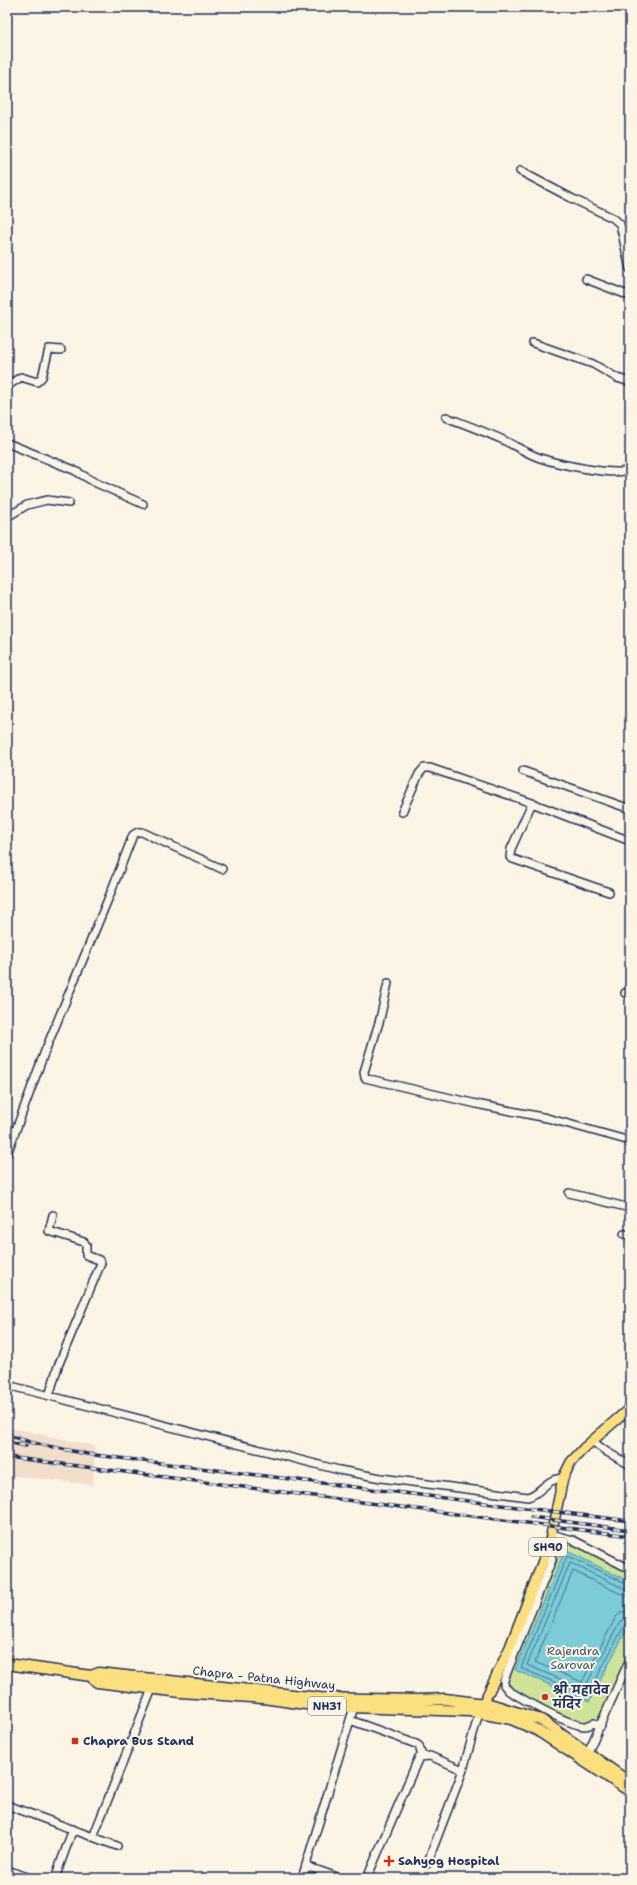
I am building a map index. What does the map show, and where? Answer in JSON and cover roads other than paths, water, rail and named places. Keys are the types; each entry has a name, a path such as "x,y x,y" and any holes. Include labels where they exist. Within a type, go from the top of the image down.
{"highway":[{"name":"Chapra - Patna Highway","path":"7,1664 91,1676 99,1673 320,1698 417,1700 445,1699 481,1708 526,1724 551,1738 625,1788 630,1787 629,1782 541,1720 503,1707 481,1708 446,1709 320,1706 224,1694 97,1682 91,1676"}],"main road":[{"name":"SH90","path":"481,1708 510,1647 539,1566 549,1545 563,1478 571,1462 592,1441 630,1408"}],"street":[{"path":"520,171 613,218 620,224 630,269"},
{"path":"586,278 630,296"},
{"path":"533,343 593,364 617,378 630,382"},
{"path":"7,386 21,377 37,382 42,377 50,349 61,350"},
{"path":"446,417 488,433 532,455 548,460 607,471 621,472 630,469"},
{"path":"7,443 77,471 94,482 143,504"},
{"path":"7,517 27,505 47,500 69,503"},
{"path":"402,812 419,774 427,767 532,803 630,841"},
{"path":"523,770 630,809"},
{"path":"532,803 511,850 510,857 609,892"},
{"path":"7,1154 53,1031 133,835 138,832 142,832 222,869"},
{"path":"388,983 380,1019 364,1072 365,1078 481,1105 548,1118 630,1141"},
{"path":"569,1192 630,1208"},
{"path":"49,1396 58,1366 101,1263 99,1260 86,1256 86,1246 84,1242 49,1231 53,1216"},
{"path":"7,1385 214,1439 381,1478 528,1496 536,1494 548,1482 563,1478"},
{"path":"592,1441 606,1452 630,1465"},
{"path":"552,1534 573,1540 630,1569"},
{"path":"549,1545 552,1560 504,1680 504,1685 508,1691 553,1714 579,1725 585,1726 594,1723 601,1726"},
{"path":"588,1752 627,1672 630,1659"},
{"path":"93,1837 152,1688"},
{"path":"302,1878 354,1707"},
{"path":"427,1864 463,1770 481,1708"},
{"path":"350,1720 416,1744 419,1746 422,1756"},
{"path":"367,1878 416,1762 422,1756 430,1756 463,1770"},
{"path":"7,1805 117,1846"},
{"path":"55,1878 73,1829"},
{"path":"306,1866 340,1878"},
{"path":"7,1870 30,1878"}],"water":[{"name":"Rajendra Sarovar","path":"565,1550 630,1582 630,1623 589,1702 515,1670"}],"railway":[{"path":"7,1435 33,1443 87,1454 630,1521"},
{"path":"7,1442 26,1446"},
{"path":"7,1457 630,1536"},
{"path":"531,1517 630,1530"}],"place":[{"name":"श्री महादेव मंदिर","path":"545,1697"},
{"name":"Chapra Bus Stand","path":"75,1741"},
{"name":"Sahyog Hospital","path":"389,1861"}]}
